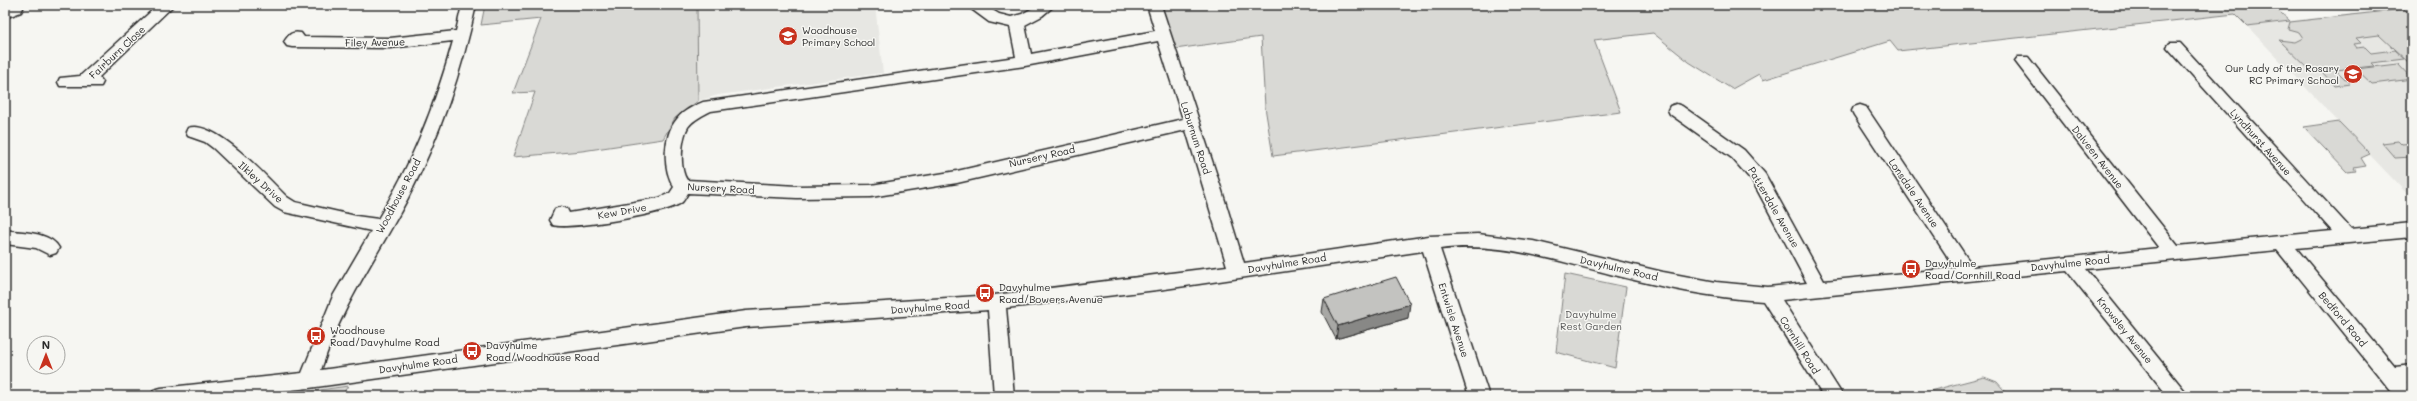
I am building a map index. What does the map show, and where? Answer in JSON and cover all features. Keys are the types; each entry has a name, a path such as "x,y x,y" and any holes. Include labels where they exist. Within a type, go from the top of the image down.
{"street":[{"name":"Fairburn Close","path":"66,82 91,82 167,5"},
{"name":"Woodhouse Road","path":"309,380 332,316 398,199 421,152 448,83 463,35 469,5"},
{"path":"973,5 985,14 1004,22 1018,24 1029,19 1048,5"},
{"name":"Laburnum Road","path":"1154,5 1214,191 1236,271"},
{"path":"1018,24 1025,61"},
{"name":"Filey Avenue","path":"296,37 292,42 384,43 463,35"},
{"name":"Nursery Road","path":"1163,35 1025,61 710,106 689,117 677,133 674,171 676,178 683,186 797,192 878,190 957,176 1191,123"},
{"name":"Lyndhurst Avenue","path":"2175,47 2347,236"},
{"name":"Dalveen Avenue","path":"2023,61 2173,252"},
{"name":"Patterdale Avenue","path":"1676,110 1750,164 1819,288"},
{"name":"Lonsdale Avenue","path":"1860,111 1968,274"},
{"name":"Ilkley Drive","path":"194,132 211,138 281,202 290,207 356,223 382,226"},
{"name":"Kew Drive","path":"561,214 559,220 586,218 662,204 676,198 683,186"},
{"name":"Davyhulme Road","path":"161,396 309,380 746,319 815,312 930,309 1112,289 1430,243 1471,239 1493,240 1715,290 1768,294 2173,252 2412,230"},
{"path":"5,238 40,242 50,248"},
{"name":"Bedford Road","path":"2280,242 2407,396"},
{"name":"Entwisle Avenue","path":"1430,243 1479,396"},
{"name":"Knowsley Avenue","path":"2070,263 2179,396"},
{"name":"Cornhill Road","path":"1768,294 1833,396"},
{"path":"996,302 1004,396"},
{"path":"2390,376 2412,373"}],"shaded area":[{"name":"Woodhouse Primary School","path":"697,5 875,5 883,73 718,95 698,101"},
{"name":"Our Lady of the Rosary RC Primary School","path":"2404,8 2412,15 2412,199 2247,26"}],"green space":[{"path":"485,5 697,5 698,101 675,118 663,139 582,151 513,157 535,92 513,93 541,19 481,25"},
{"path":"1161,5 2272,5 2290,21 2247,26 2235,14 1898,51 1890,41 1763,80 1759,74 1732,89 1689,62 1653,33 1594,40 1621,112 1273,156 1265,107 1261,37 1175,49"},
{"path":"2404,9 2412,17 2412,62 2409,63 2379,35 2356,38 2361,43 2353,44 2356,48 2365,47 2371,53 2394,50 2404,59 2371,63 2374,66 2336,70 2350,84 2335,86 2321,71 2312,72 2279,40 2295,42 2303,38 2299,32 2288,29 2290,22"},
{"path":"2398,64 2412,79 2372,84 2356,69"},
{"path":"2339,122 2370,154 2361,158 2366,166 2354,168 2356,171 2347,172 2304,127"},
{"path":"2398,141 2401,144 2412,143 2412,157 2395,158 2382,143"},
{"name":"Davyhulme Rest Garden","path":"1565,274 1626,287 1615,368 1556,352"},
{"path":"1984,377 1997,382 2009,396 1920,396 1922,393"},
{"path":"348,386 341,396 277,396"}],"building":[{"path":"1396,277 1410,304 1338,326 1324,299"}],"place":[{"name":"Woodhouse Primary School","path":"788,36"},
{"name":"Our Lady of the Rosary RC Primary School","path":"2353,74"},
{"name":"Davyhulme Road/Cornhill Road","path":"1911,269"},
{"name":"Davyhulme Road/Bowers Avenue","path":"985,293"},
{"name":"Woodhouse Road/Davyhulme Road","path":"316,336"},
{"name":"Davyhulme Road/Woodhouse Road","path":"472,351"}]}
